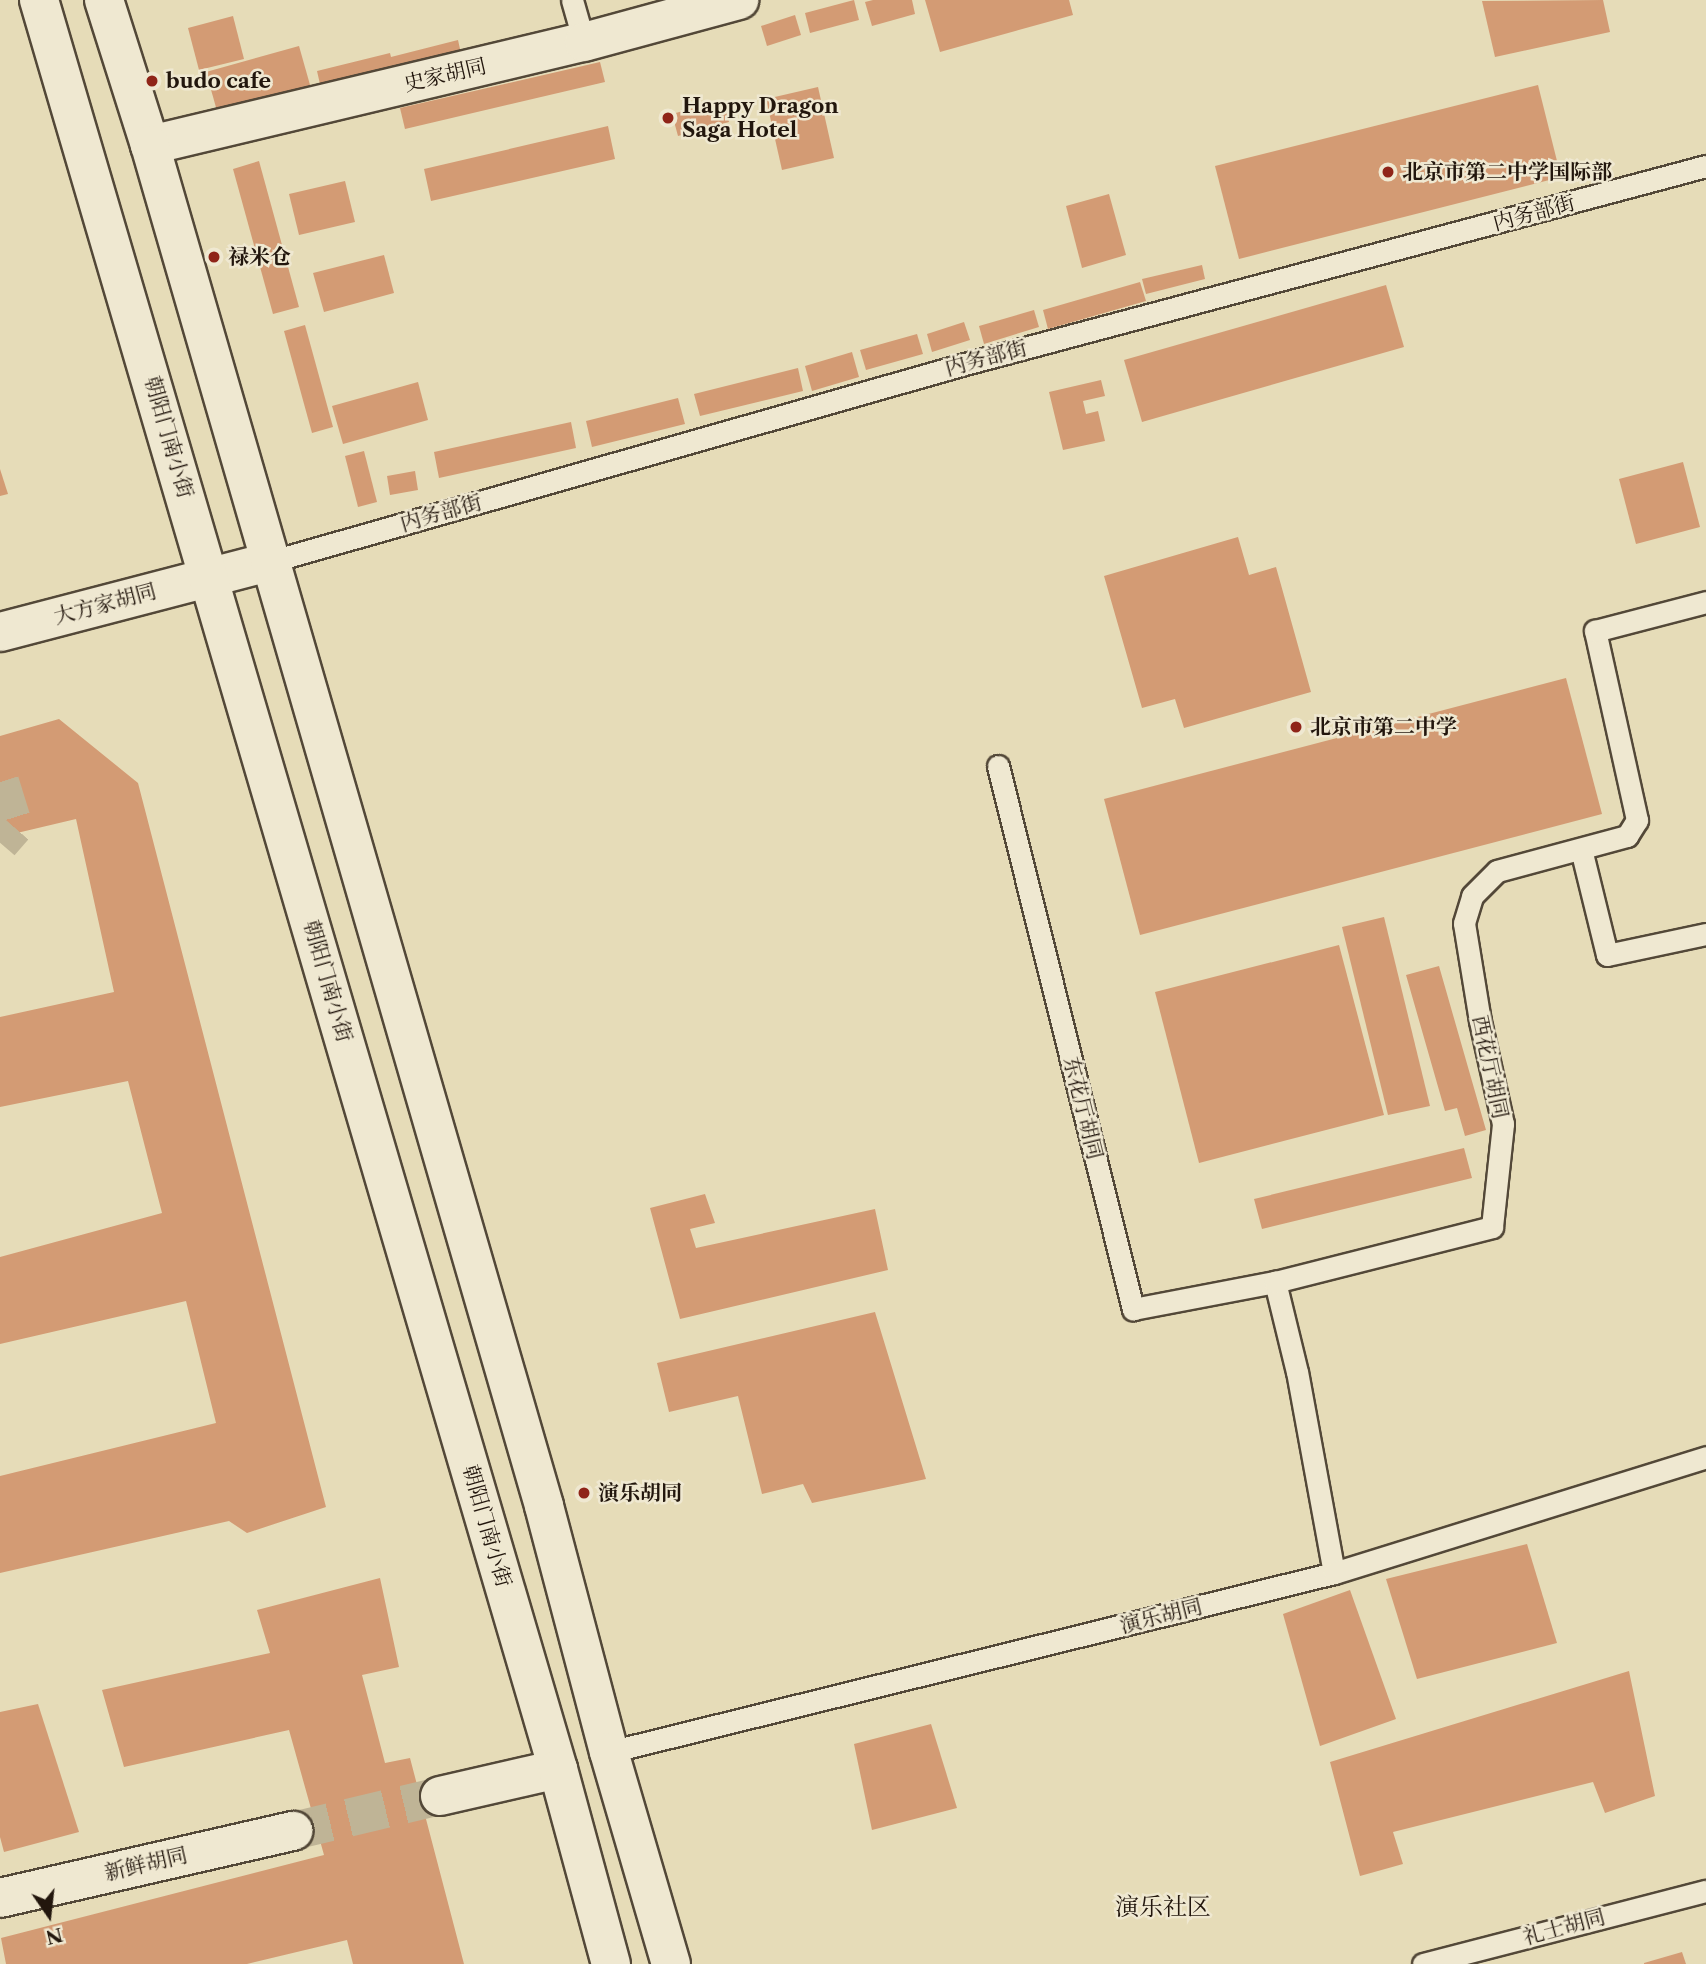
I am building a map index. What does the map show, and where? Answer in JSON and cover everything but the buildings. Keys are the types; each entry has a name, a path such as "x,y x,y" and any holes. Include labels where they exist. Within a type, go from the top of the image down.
{"main road":[{"name":"朝阳门南小街","path":"39,0 558,1769 611,1964"},
{"path":"104,0 150,145 544,1506 609,1752 671,1964"},
{"name":"史家胡同","path":"150,145 584,43 739,0"},
{"name":"大方家胡同","path":"0,632 270,562"},
{"path":"440,1796 558,1769"},
{"name":"新鲜胡同","path":"0,1898 293,1831"}],"lane":[{"path":"572,0 584,43"},
{"name":"内务部街","path":"270,562 961,365 1706,166"},
{"name":"西花厅胡同","path":"1275,1282 1492,1227 1503,1124 1480,1021 1464,923 1472,897 1497,871 1627,836 1637,820 1595,631 1706,602"},
{"name":"东花厅胡同","path":"998,766 1133,1308 1275,1282"},
{"path":"1581,849 1607,955 1706,934"},
{"path":"1275,1282 1297,1372 1334,1573"},
{"name":"演乐胡同","path":"609,1752 1334,1573 1706,1457"},
{"name":"礼士胡同","path":"1423,1964 1706,1891"}],"tunnel":[{"path":"0,782 14,827 0,843"},
{"path":"293,1831 440,1796"}],"place":[{"name":"budo cafe","path":"152,81"},
{"name":"Happy Dragon Saga Hotel","path":"668,118"},
{"name":"北京市第二中学国际部","path":"1388,172"},
{"name":"禄米仓","path":"214,257"},
{"name":"北京市第二中学","path":"1296,727"},
{"name":"演乐胡同","path":"584,1493"}],"district":[{"name":"演乐社区","path":"1163,1907"}]}
